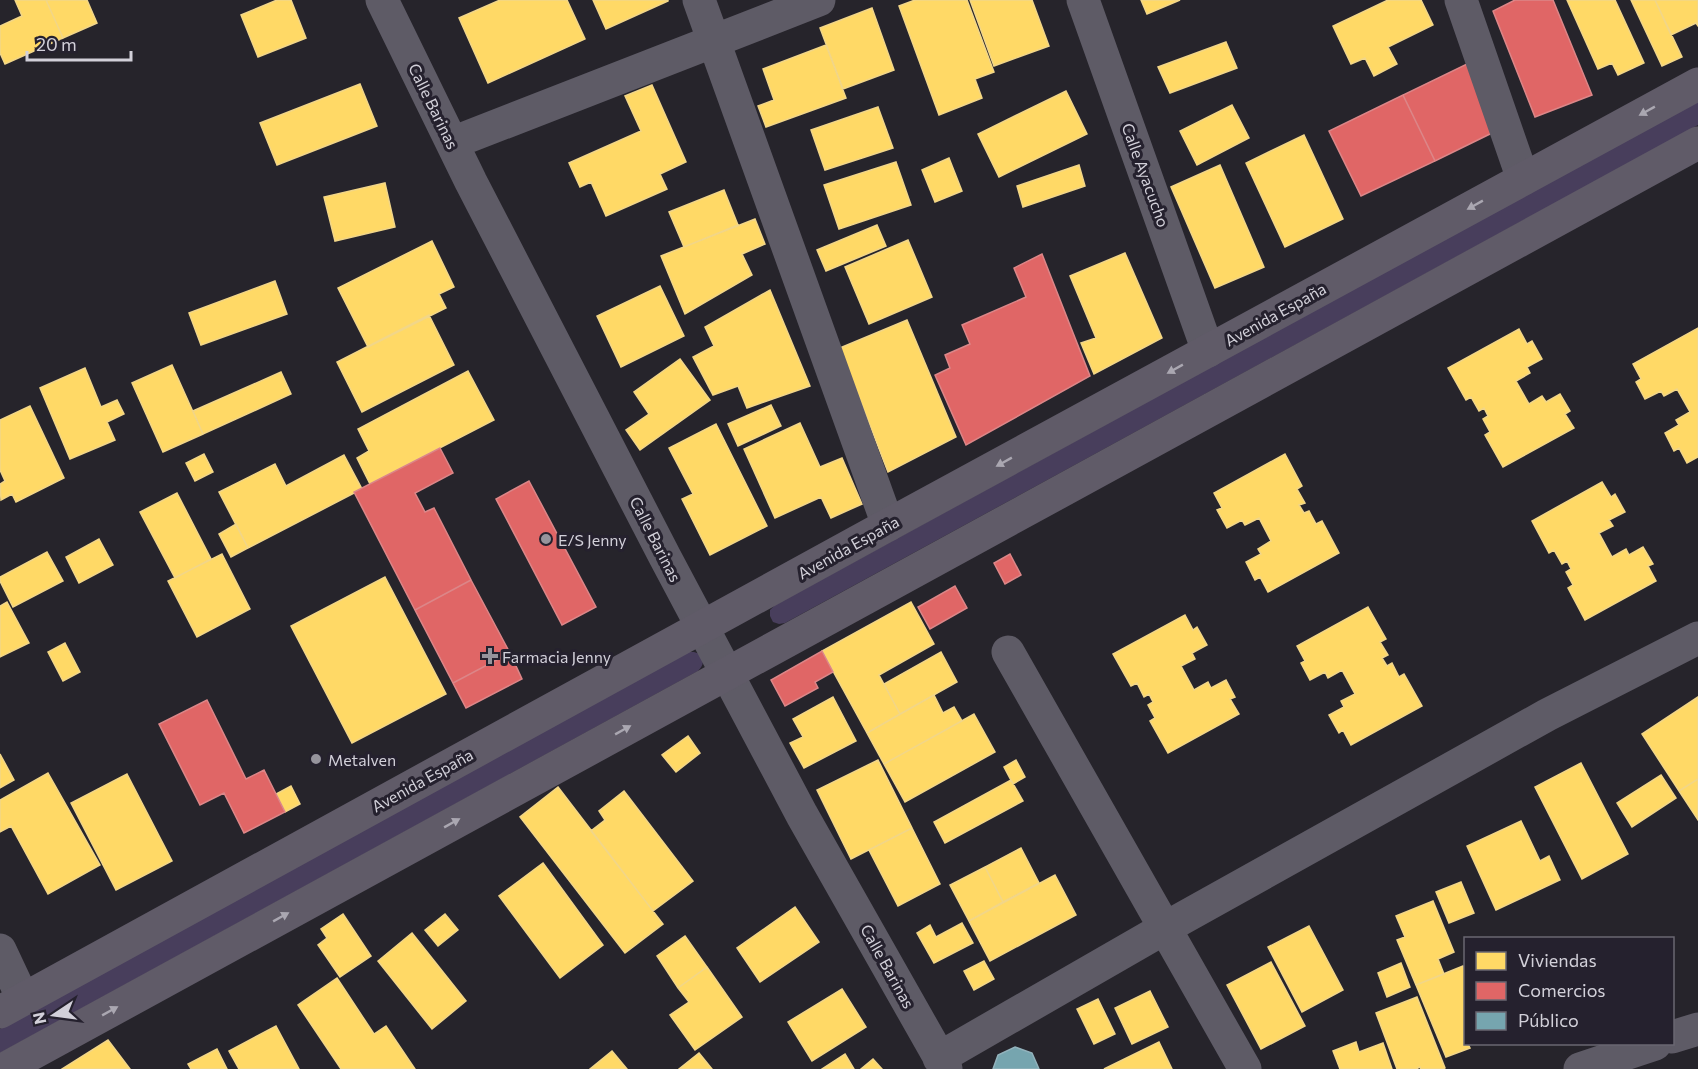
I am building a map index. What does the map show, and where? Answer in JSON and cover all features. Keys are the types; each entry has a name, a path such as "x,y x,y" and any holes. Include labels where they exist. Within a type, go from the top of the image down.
{"main road":[{"name":"Avenida España","path":"11,1006 1698,84"},
{"path":"4,1069 1698,143"}],"street":[{"name":"Calle Barinas","path":"382,0 452,143 702,627 802,815 943,1063"},
{"path":"699,0 888,525"},
{"path":"452,143 819,0"},
{"name":"Calle Ayacucho","path":"1083,0 1208,351"},
{"path":"1461,0 1522,179"},
{"path":"943,1063 1165,928 1547,715 1698,638"},
{"path":"1008,652 1245,1069"},
{"path":"0,950 11,1006"},
{"path":"1674,1036 1698,1029"},
{"path":"1580,1069 1652,1045"}],"shaded area":[{"path":"1698,101 1698,125 785,623 773,622 770,610 775,605"},
{"path":"688,652 700,654 703,663 698,671 0,1053 0,1029"}],"building: Viviendas":[{"path":"15,0 46,0 63,38 5,64 0,53 0,26 22,16"},
{"path":"46,0 87,0 97,23 63,38"},
{"path":"277,0 291,0 306,38 258,57 241,15"},
{"path":"500,0 567,0 585,39 488,83 459,18"},
{"path":"593,0 668,0 668,1 606,29"},
{"path":"915,0 967,0 994,72 975,79 982,98 939,115 899,6"},
{"path":"970,0 1032,0 1049,46 994,66"},
{"path":"1141,0 1180,0 1147,14"},
{"path":"1388,0 1421,0 1433,25 1388,47 1397,64 1374,76 1365,58 1351,64 1333,26"},
{"path":"1567,0 1615,0 1644,63 1618,75 1612,63 1598,69"},
{"path":"1631,0 1655,0 1682,57 1662,66"},
{"path":"1655,0 1698,0 1698,26 1696,23 1671,35"},
{"path":"872,8 894,70 843,89 820,28"},
{"path":"1226,42 1237,68 1170,93 1158,67"},
{"path":"826,45 846,98 766,127 758,106 774,100 763,69"},
{"path":"360,84 377,126 277,165 260,123"},
{"path":"652,85 686,162 660,174 667,189 606,216 591,182 580,187 569,163 641,131 625,96"},
{"path":"1066,91 1087,134 999,177 978,134"},
{"path":"1232,105 1249,138 1197,165 1180,131"},
{"path":"878,107 893,148 825,170 811,130"},
{"path":"1304,135 1343,219 1285,247 1246,163"},
{"path":"949,158 962,191 935,202 922,170"},
{"path":"896,162 911,205 839,229 824,185"},
{"path":"1079,165 1085,186 1023,207 1017,186"},
{"path":"1220,165 1264,267 1215,288 1171,187"},
{"path":"385,183 395,227 335,241 324,197"},
{"path":"724,190 738,225 684,247 669,212"},
{"path":"755,219 765,244 742,254 752,275 685,314 661,256"},
{"path":"877,225 886,246 826,271 817,250"},
{"path":"908,240 932,297 869,324 845,267"},
{"path":"432,241 454,287 439,294 446,308 368,347 338,288"},
{"path":"1125,253 1162,338 1094,374 1081,343 1096,338 1070,276"},
{"path":"275,281 287,314 201,345 189,313"},
{"path":"660,286 684,336 621,367 597,316"},
{"path":"770,290 810,386 747,408 738,386 713,395 693,357 714,346 705,327"},
{"path":"429,315 454,365 362,412 337,362"},
{"path":"907,320 956,437 888,472 840,348"},
{"path":"1698,328 1698,457 1687,463 1679,448 1674,451 1665,433 1679,425 1676,420 1690,412 1677,389 1664,396 1661,391 1645,399 1636,382 1641,379 1633,364"},
{"path":"1519,329 1527,344 1532,341 1542,359 1527,367 1530,373 1516,381 1529,404 1542,396 1546,402 1560,394 1570,411 1565,414 1574,428 1503,467 1485,435 1490,432 1483,419 1488,416 1484,408 1479,411 1471,397 1466,400 1448,368"},
{"path":"680,359 710,400 640,450 626,430 649,414 634,392"},
{"path":"172,365 203,434 163,452 132,383"},
{"path":"85,368 101,407 117,400 124,414 107,422 115,440 70,459 40,388"},
{"path":"468,371 494,420 370,484 357,458 369,451 358,429"},
{"path":"281,372 291,394 203,434 193,411"},
{"path":"771,405 781,426 738,446 728,424"},
{"path":"30,406 64,478 16,502 12,494 1,500 0,484 5,481 0,470 0,420"},
{"path":"800,423 820,467 842,458 862,504 831,518 821,497 775,518 744,449"},
{"path":"716,424 767,526 710,555 682,499 693,494 669,448"},
{"path":"204,454 213,472 195,481 186,463"},
{"path":"1285,454 1302,486 1297,489 1305,503 1299,505 1304,513 1309,511 1316,524 1322,521 1339,553 1268,592 1260,577 1255,580 1246,562 1261,554 1258,549 1271,541 1259,518 1245,525 1242,520 1227,528 1217,510 1222,508 1214,493"},
{"path":"344,455 362,489 248,548 219,492 275,464 286,486"},
{"path":"1602,482 1611,497 1615,494 1625,512 1609,520 1613,526 1599,533 1612,557 1626,549 1629,555 1643,547 1653,564 1648,566 1656,581 1585,620 1568,588 1573,585 1566,572 1571,569 1567,561 1562,564 1554,550 1549,553 1532,521"},
{"path":"177,493 211,559 175,578 140,512"},
{"path":"236,524 248,548 231,557 219,534"},
{"path":"99,539 113,565 79,583 66,557"},
{"path":"47,552 63,581 13,607 0,577"},
{"path":"222,554 250,609 197,637 168,581"},
{"path":"385,577 446,694 352,743 291,626"},
{"path":"7,602 29,643 0,657 0,606"},
{"path":"911,602 934,644 879,675 900,714 867,733 822,651"},
{"path":"1368,607 1386,639 1380,642 1388,655 1382,658 1387,666 1392,663 1399,677 1404,674 1422,706 1351,745 1343,730 1339,733 1329,715 1344,707 1341,701 1355,694 1342,670 1328,678 1325,672 1310,680 1301,663 1305,661 1297,646"},
{"path":"1185,615 1193,630 1197,627 1207,645 1192,653 1195,659 1181,666 1194,690 1208,682 1211,688 1226,680 1235,697 1230,699 1239,714 1168,753 1150,721 1155,718 1148,705 1153,702 1149,694 1144,697 1137,683 1131,686 1113,654"},
{"path":"65,643 80,672 63,681 48,652"},
{"path":"941,652 957,682 900,714 884,684"},
{"path":"934,695 943,713 954,707 962,721 884,764 867,733"},
{"path":"833,697 856,741 804,768 790,743 803,737 793,719"},
{"path":"1698,697 1698,779 1679,791 1642,734"},
{"path":"974,714 995,752 905,802 884,764"},
{"path":"688,736 700,753 676,772 662,755"},
{"path":"0,754 14,780 0,788"},
{"path":"878,760 912,828 851,859 817,790"},
{"path":"1016,760 1025,777 1013,784 1004,767"},
{"path":"1581,763 1628,854 1582,879 1535,787"},
{"path":"48,773 100,865 48,894 11,826 0,832 0,800"},
{"path":"127,774 172,861 116,890 71,803"},
{"path":"1661,775 1676,798 1632,827 1617,803"},
{"path":"1698,779 1698,820 1679,791"},
{"path":"1011,780 1023,801 945,843 934,822"},
{"path":"291,786 300,804 285,812 276,794"},
{"path":"558,787 663,924 625,953 520,817"},
{"path":"624,791 693,881 653,911 591,831 605,820 599,811"},
{"path":"1521,821 1540,861 1549,856 1560,880 1496,910 1467,846"},
{"path":"912,828 940,884 898,906 869,850"},
{"path":"1021,848 1039,883 1003,902 985,867"},
{"path":"543,863 603,945 560,978 499,896"},
{"path":"985,867 1003,902 969,921 950,885"},
{"path":"1055,875 1076,915 990,961 969,921"},
{"path":"1461,882 1474,913 1449,923 1436,892"},
{"path":"1433,901 1454,952 1438,959 1444,974 1416,985 1397,940 1405,937 1396,916"},
{"path":"795,907 819,942 760,982 737,948"},
{"path":"343,914 371,956 340,977 318,945 327,938 321,929"},
{"path":"445,914 458,930 438,946 425,930"},
{"path":"962,923 973,943 934,963 917,933 930,925 936,937"},
{"path":"1309,926 1343,990 1302,1012 1268,947"},
{"path":"412,933 466,1001 432,1029 378,961"},
{"path":"685,936 707,967 678,988 657,956"},
{"path":"984,961 994,979 974,990 964,971"},
{"path":"1271,962 1305,1026 1261,1049 1227,985"},
{"path":"1401,963 1410,987 1387,997 1378,973"},
{"path":"1463,966 1464,1045 1468,1045 1470,1048 1446,1057 1416,985"},
{"path":"707,967 742,1017 695,1050 670,1015 689,1002 678,988"},
{"path":"337,978 374,1034 386,1026 415,1069 341,1069 298,1005"},
{"path":"842,989 866,1027 812,1061 788,1022"},
{"path":"1150,991 1168,1027 1132,1044 1115,1008"},
{"path":"1417,997 1445,1068 1443,1069 1421,1069 1420,1067 1397,1069 1376,1013"},
{"path":"1098,999 1115,1034 1094,1044 1077,1009"},
{"path":"276,1026 299,1069 239,1069 229,1051"},
{"path":"108,1040 130,1069 62,1069"},
{"path":"1159,1042 1172,1069 1104,1069"},
{"path":"1356,1042 1359,1052 1383,1043 1392,1069 1340,1069 1333,1051"},
{"path":"217,1049 227,1069 191,1069 188,1064"},
{"path":"612,1051 627,1069 590,1069"},
{"path":"699,1053 712,1069 679,1069"},
{"path":"845,1054 854,1069 822,1069"},
{"path":"873,1059 882,1069 861,1069"}],"building: Comercios":[{"path":"1515,0 1553,0 1592,95 1535,117 1493,11"},
{"path":"1469,63 1492,133 1435,161 1403,95"},
{"path":"1403,95 1435,161 1361,196 1329,131"},
{"path":"1042,254 1090,376 966,445 935,375 950,368 945,355 970,344 962,325 1026,297 1014,268"},
{"path":"440,448 453,473 415,493 425,512 434,508 471,580 415,610 354,492"},
{"path":"529,481 596,607 562,625 496,499"},
{"path":"1010,554 1021,575 1005,584 994,563"},
{"path":"471,580 510,653 453,683 415,610"},
{"path":"955,586 967,608 930,629 918,607"},
{"path":"822,651 833,672 815,682 818,688 785,706 771,680"},
{"path":"510,653 522,679 466,708 453,683"},
{"path":"207,700 246,779 264,770 285,812 244,833 224,793 200,805 159,724"}],"building: Público":[{"path":"1015,1047 1032,1053 1039,1069 993,1069 998,1055"}],"place":[{"name":"E/S Jenny","path":"546,539"},
{"name":"Farmacia Jenny","path":"490,656"},
{"name":"Metalven","path":"316,759"}]}
